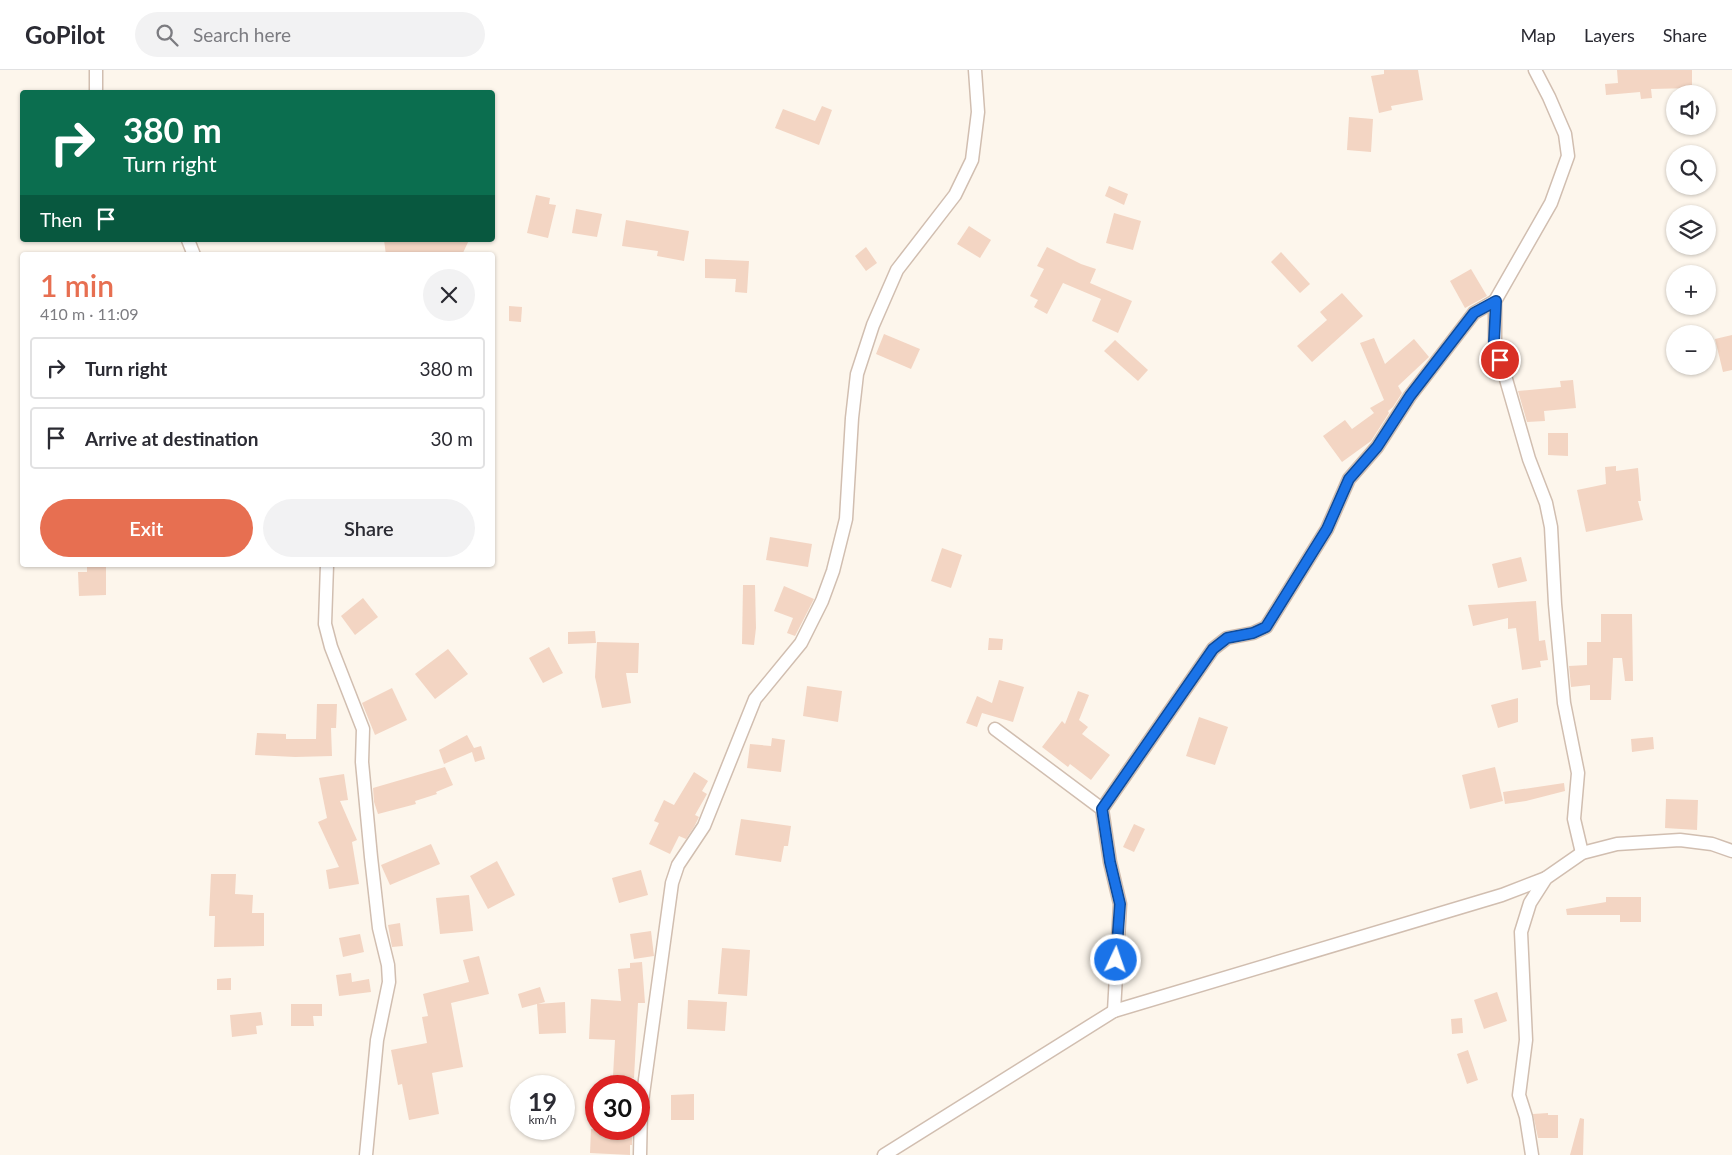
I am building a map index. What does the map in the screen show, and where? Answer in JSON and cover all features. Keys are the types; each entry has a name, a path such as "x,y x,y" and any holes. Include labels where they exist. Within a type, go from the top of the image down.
{"street":[{"path":"96,70 96,90"},
{"path":"640,1155 642,1109 672,883 678,865 704,826 755,699 801,643 822,601 833,571 846,519 852,418 857,374 872,325 897,270 955,195 972,160 978,112 975,70"},
{"path":"1535,70 1565,134 1568,156 1551,203 1496,301 1494,342 1529,459 1546,503 1551,527 1555,604 1564,703 1578,773 1574,819 1582,853"},
{"path":"1114,1011 1120,904 1110,862 1102,809 1213,649 1227,638 1253,633 1266,627 1327,529 1349,479 1377,447 1410,396 1474,313 1496,301"},
{"path":"327,567 325,624 331,647 363,729 362,762 371,857 379,928 388,965 389,982 377,1040 366,1155"},
{"path":"995,729 1102,809"},
{"path":"884,1155 1114,1011 1502,895 1546,878 1582,853 1617,844 1680,840 1712,844 1732,851"},
{"path":"1532,1155 1526,1117 1520,1095 1526,1040 1521,932 1530,903 1546,878"}],"building":[{"path":"1384,70 1418,70 1423,100 1391,106 1392,110 1379,113 1371,76 1384,74"},
{"path":"1617,70 1692,70 1692,85 1666,85 1666,89 1651,89 1652,98 1641,99 1640,92 1606,95 1605,84 1618,83"},
{"path":"822,106 832,110 819,145 775,128 783,109 815,121"},
{"path":"1349,117 1373,119 1371,152 1347,150"},
{"path":"1109,186 1128,194 1124,205 1105,196"},
{"path":"536,195 550,198 549,204 556,205 548,238 527,233"},
{"path":"576,209 602,214 597,237 572,233"},
{"path":"1114,213 1141,221 1133,250 1106,243"},
{"path":"626,220 689,231 684,261 657,256 658,251 622,246"},
{"path":"969,226 991,240 980,258 957,244"},
{"path":"384,242 468,242 463,252 386,252"},
{"path":"866,247 877,263 866,271 855,256"},
{"path":"1047,247 1081,264 1096,269 1090,283 1132,301 1118,333 1092,321 1101,299 1063,283 1047,314 1034,307 1038,300 1030,296 1044,269 1037,266"},
{"path":"1281,252 1310,284 1300,293 1271,262"},
{"path":"705,259 749,261 747,293 735,292 736,279 705,278"},
{"path":"1471,269 1487,296 1465,308 1450,281"},
{"path":"1342,293 1363,316 1312,362 1297,346 1327,320 1320,312"},
{"path":"509,306 522,307 521,322 509,321"},
{"path":"884,334 920,349 911,369 876,354"},
{"path":"1732,335 1732,370 1723,372 1716,339"},
{"path":"1374,338 1385,364 1414,339 1429,357 1398,386 1402,393 1388,411 1389,413 1371,441 1342,462 1323,436 1345,420 1352,429 1374,413 1370,408 1384,400 1360,343"},
{"path":"1115,340 1148,370 1138,381 1104,351"},
{"path":"1573,380 1576,408 1544,411 1545,421 1527,422 1518,391 1561,387 1560,381"},
{"path":"1548,433 1568,433 1568,456 1548,455"},
{"path":"1616,466 1616,471 1638,468 1641,501 1638,501 1643,520 1586,532 1577,490 1606,484 1605,467"},
{"path":"770,537 812,544 808,567 766,560"},
{"path":"942,548 962,555 951,588 931,581"},
{"path":"1521,557 1527,581 1498,588 1492,564"},
{"path":"87,567 106,567 106,595 79,596 78,572 87,572"},
{"path":"743,585 755,585 756,628 754,645 742,644"},
{"path":"784,586 814,599 795,636 787,633 793,618 774,611"},
{"path":"363,598 378,617 355,635 341,616"},
{"path":"1536,601 1539,641 1545,640 1548,660 1540,661 1541,667 1522,670 1516,628 1508,629 1508,618 1473,626 1468,605"},
{"path":"1601,614 1632,614 1633,681 1625,681 1622,658 1613,658 1611,700 1590,700 1590,685 1571,687 1569,666 1587,665 1587,642 1601,642"},
{"path":"595,631 596,643 568,644 568,632"},
{"path":"989,638 1003,639 1002,650 988,650"},
{"path":"597,642 639,643 638,673 626,673 631,703 602,708 595,677"},
{"path":"549,647 563,673 543,683 529,658"},
{"path":"448,649 468,674 435,699 415,674"},
{"path":"999,680 1024,687 1013,722 982,713 977,727 966,723 977,696 992,703"},
{"path":"807,686 842,691 838,722 803,716"},
{"path":"392,688 407,720 375,735 362,703"},
{"path":"1078,691 1089,695 1079,720 1088,727 1082,734 1110,755 1091,780 1070,764 1068,767 1042,747 1062,721 1065,724"},
{"path":"1518,698 1518,722 1498,728 1491,705"},
{"path":"317,704 337,704 336,728 331,728 332,756 255,755 257,733 286,734 286,739 316,739"},
{"path":"1199,717 1228,727 1215,765 1186,756"},
{"path":"467,735 474,748 481,746 485,759 475,762 472,752 444,764 439,750"},
{"path":"1653,737 1654,749 1632,752 1631,739"},
{"path":"772,738 785,740 781,772 747,768 750,744 771,746"},
{"path":"445,767 453,785 436,792 437,794 415,801 416,804 378,814 374,802 373,788"},
{"path":"1495,767 1503,801 1470,809 1462,775"},
{"path":"694,772 708,781 702,791 707,794 695,815 699,817 694,827 686,839 679,836 670,854 649,844 659,823 654,821 664,800 674,805"},
{"path":"344,774 348,800 340,801 357,840 352,842 359,884 329,889 326,870 339,867 318,822 327,818 319,778"},
{"path":"1564,783 1565,791 1526,801 1505,804 1503,792"},
{"path":"1666,799 1698,800 1697,830 1665,828"},
{"path":"741,819 791,826 788,846 784,846 781,862 735,855"},
{"path":"1134,824 1145,829 1134,852 1123,847"},
{"path":"431,844 440,864 390,885 381,865"},
{"path":"497,861 515,895 488,909 470,876"},
{"path":"641,870 648,895 619,903 612,878"},
{"path":"211,874 236,874 235,894 253,895 252,913 264,913 264,946 214,947 215,916 209,916"},
{"path":"469,895 473,931 440,934 436,898"},
{"path":"1606,897 1641,897 1641,922 1620,922 1620,915 1567,915 1566,909 1606,902"},
{"path":"400,923 403,946 392,947 388,925"},
{"path":"651,931 654,956 634,959 630,934"},
{"path":"360,934 364,952 343,957 339,938"},
{"path":"722,948 750,950 747,996 718,994"},
{"path":"479,956 489,994 451,1003 463,1067 432,1073 439,1114 409,1120 402,1084 398,1085 391,1050 427,1043 422,1017 428,1016 423,994 469,982 463,960"},
{"path":"642,962 645,1003 638,1003 634,1075 613,1075 615,1040 589,1039 591,999 621,1001 618,969 630,968 630,963"},
{"path":"351,973 352,982 369,979 371,992 339,996 336,975"},
{"path":"231,978 231,990 217,990 217,979"},
{"path":"540,987 545,1002 538,1004 565,1002 566,1033 539,1034 537,1004 522,1008 518,994"},
{"path":"1497,992 1507,1021 1484,1029 1474,1000"},
{"path":"688,1000 727,1002 725,1031 687,1029"},
{"path":"291,1004 322,1004 322,1016 313,1016 314,1026 291,1026"},
{"path":"261,1012 263,1025 256,1026 257,1034 232,1037 230,1015"},
{"path":"1462,1018 1463,1033 1452,1034 1451,1019"},
{"path":"1468,1050 1478,1080 1467,1084 1457,1054"},
{"path":"694,1094 694,1120 671,1120 671,1095"},
{"path":"1548,1113 1548,1115 1558,1115 1558,1138 1538,1138 1533,1114"},
{"path":"1580,1118 1584,1119 1583,1155 1570,1155"},
{"path":"591,1140 632,1140 630,1155 590,1153"}],"route":[{"path":"1116,960 1120,904 1110,862 1102,809 1213,649 1227,638 1253,633 1266,627 1327,529 1349,479 1377,447 1410,396 1474,313 1496,301 1494,342 1500,360"}]}
